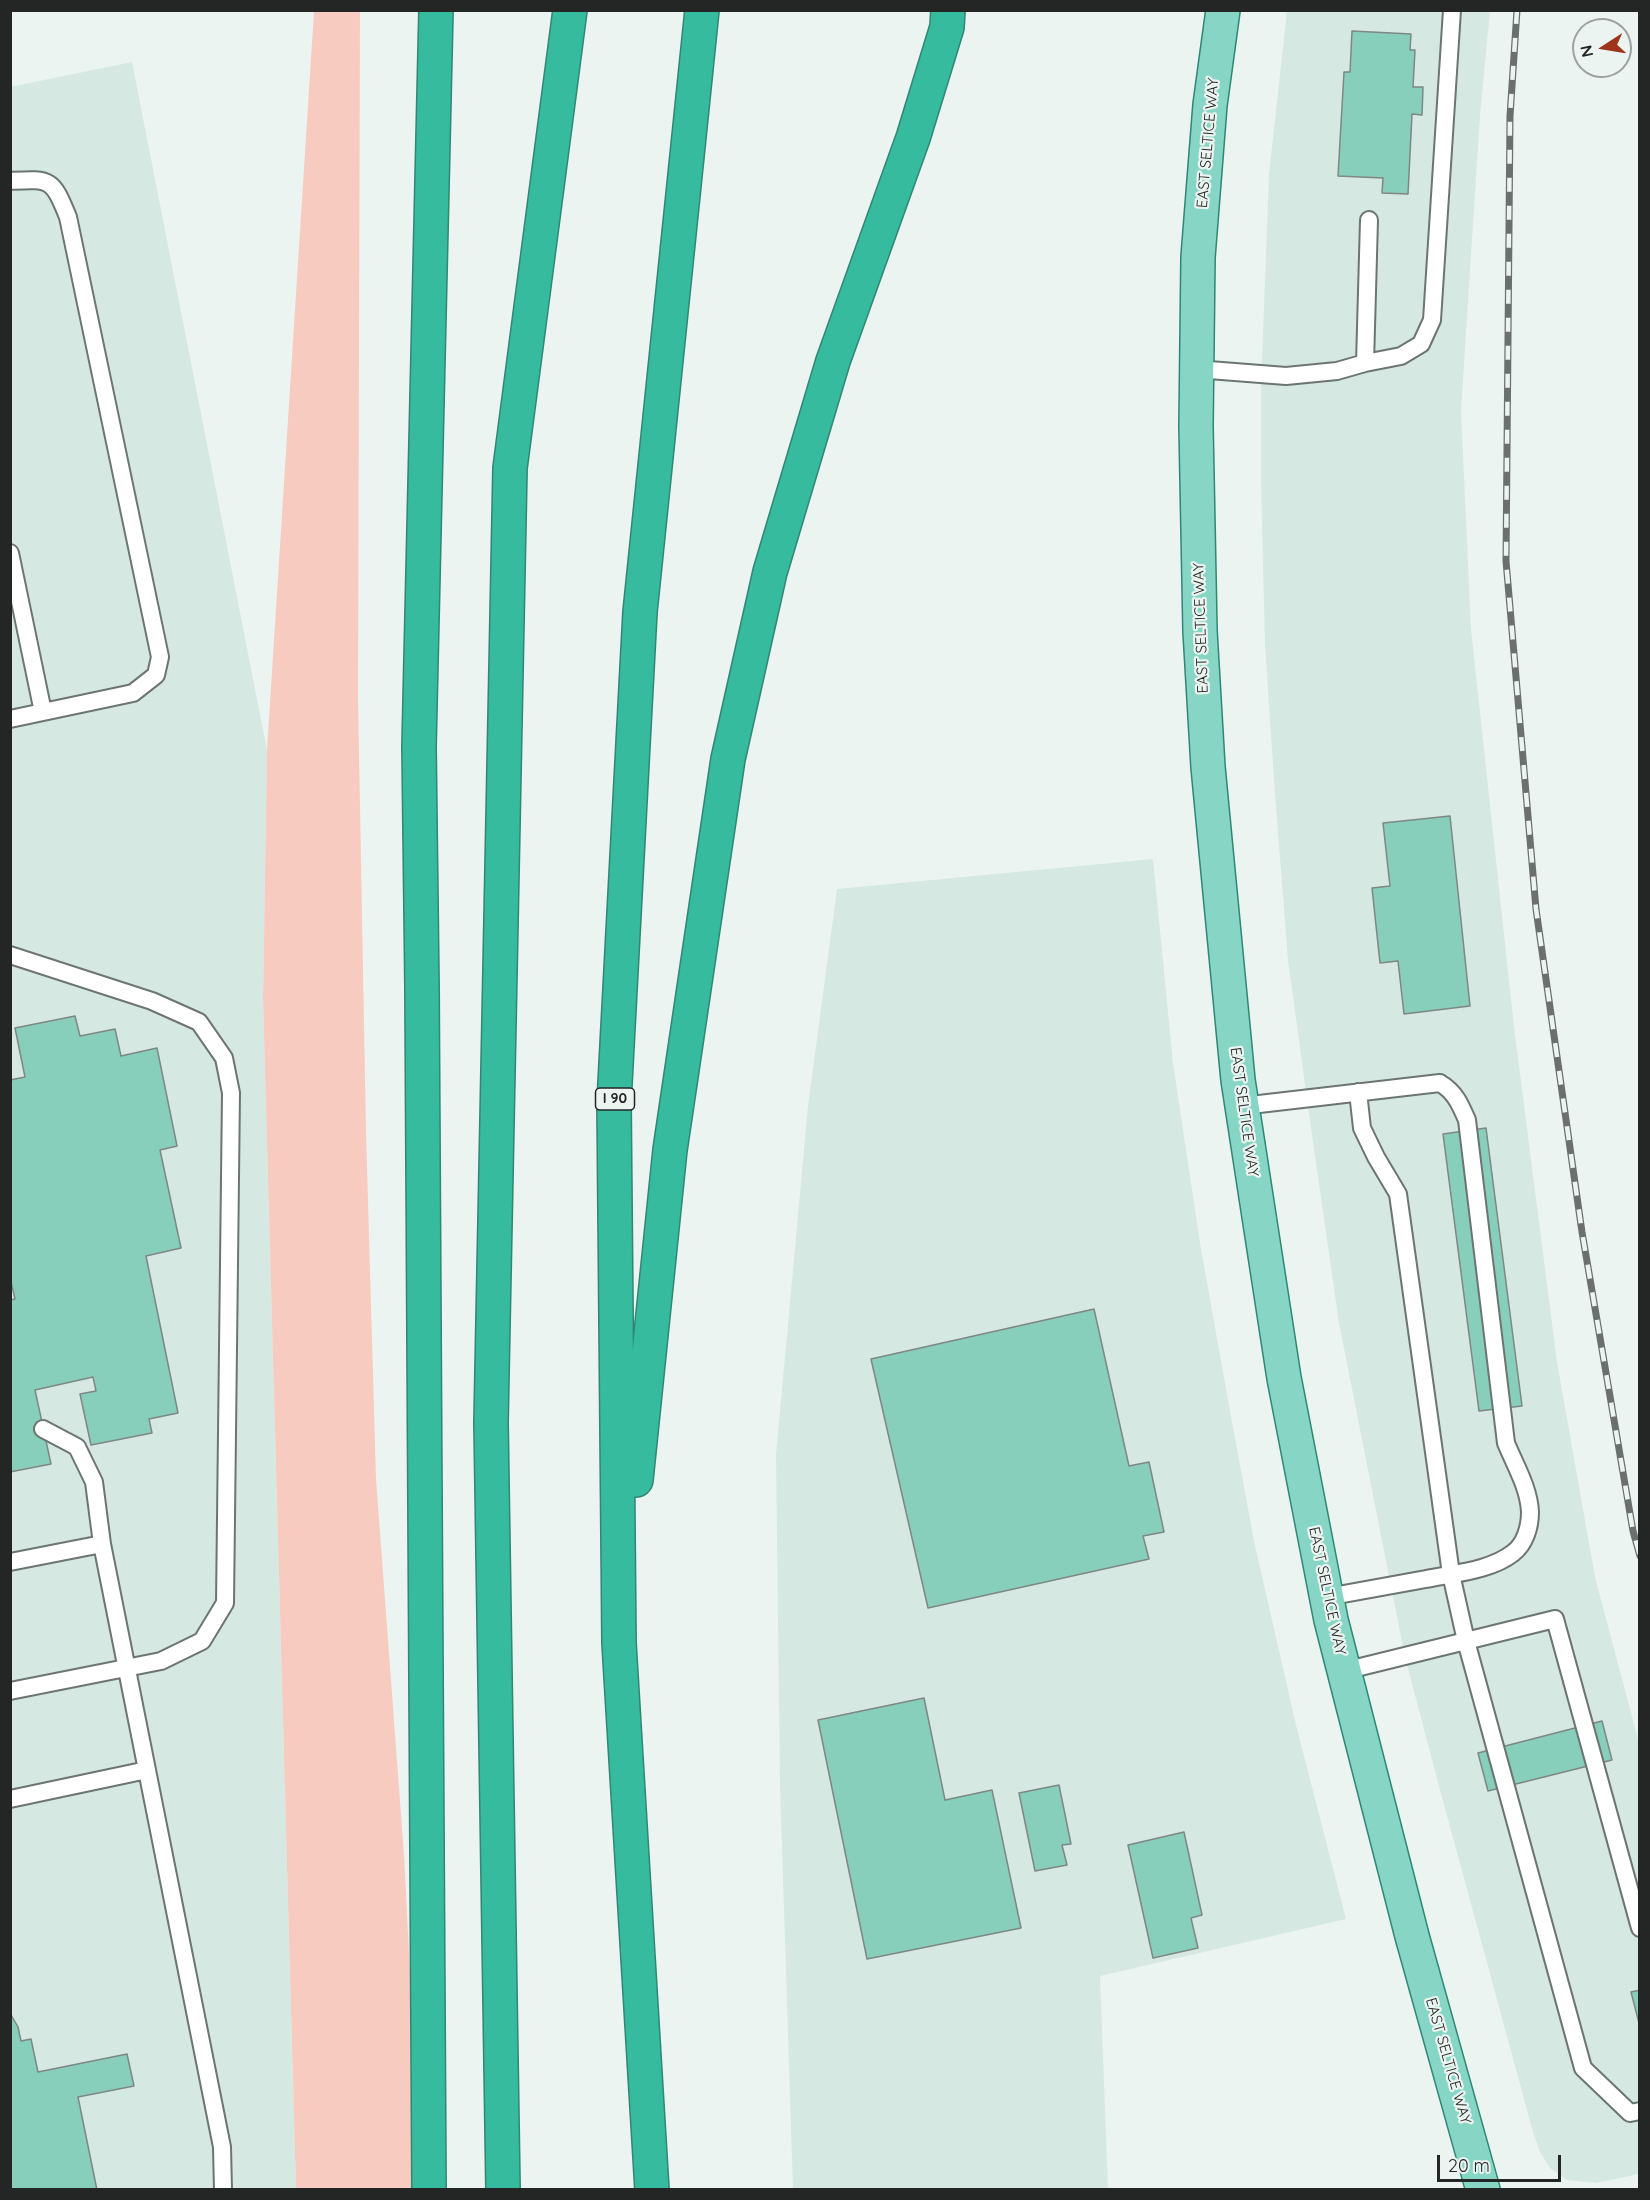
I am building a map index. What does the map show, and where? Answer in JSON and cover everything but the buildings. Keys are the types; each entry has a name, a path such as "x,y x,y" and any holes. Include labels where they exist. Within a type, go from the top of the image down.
{"highway":[{"path":"429,2190 419,746 436,10"},
{"path":"503,2190 490,1422 510,468 570,10"},
{"name":"I 90","path":"652,2190 619,1643 616,1078 640,612 702,10"},
{"path":"619,1643 670,1150 728,759 770,572 833,361 913,138 947,27 948,10"}],"main road":[{"name":"EAST SELTICE WAY","path":"1223,10 1210,105 1198,257 1200,631 1208,767 1242,1106 1284,1378 1327,1597 1413,1936 1483,2190"}],"lane":[{"path":"1197,369 1286,376 1337,371 1401,356 1421,344 1432,320 1452,10"},
{"path":"10,181 42,179 57,190 68,217 160,657 156,675 133,693 10,719"},
{"path":"1365,363 1369,220"},
{"path":"10,553 43,712"},
{"path":"10,955 152,1001 199,1022 224,1058 231,1093 225,1603 202,1641 161,1662 10,1691"},
{"path":"1242,1106 1440,1083 1450,1089 1467,1120 1506,1443 1526,1489 1530,1511 1528,1528 1516,1552 1498,1563 1327,1597"},
{"path":"1358,1092 1362,1128 1398,1194 1451,1574 1466,1641 1583,2068 1630,2114 1640,2111"},
{"path":"43,1429 77,1447 94,1482 102,1544 222,2147 223,2190"},
{"path":"10,1562 102,1544"},
{"path":"1344,1671 1555,1619 1640,1928"},
{"path":"10,1799 147,1770"}],"shaded area":[{"path":"314,11 360,11 358,698 366,1132 376,1479 404,1855 421,2189 296,2189 263,1000 267,750"},
{"path":"1287,11 1490,11 1480,115 1461,411 1471,629 1514,1027 1557,1362 1595,1577 1639,1743 1639,2174 1596,2183 1567,2180 1550,2168 1540,2152 1440,1790 1405,1657 1339,1323 1310,1121 1288,960 1275,794 1265,645 1261,481 1261,387 1269,174"},
{"path":"132,62 267,750 263,1000 296,2189 11,2189 10,87"},
{"path":"1153,859 1173,1063 1200,1243 1228,1400 1254,1541 1296,1725 1346,1919 1100,1976 1108,2189 793,2190 780,1786 776,1455 808,1106 837,889"}],"railway":[{"path":"1517,10 1510,116 1506,561 1536,909 1582,1232 1633,1531 1640,1556"}]}
